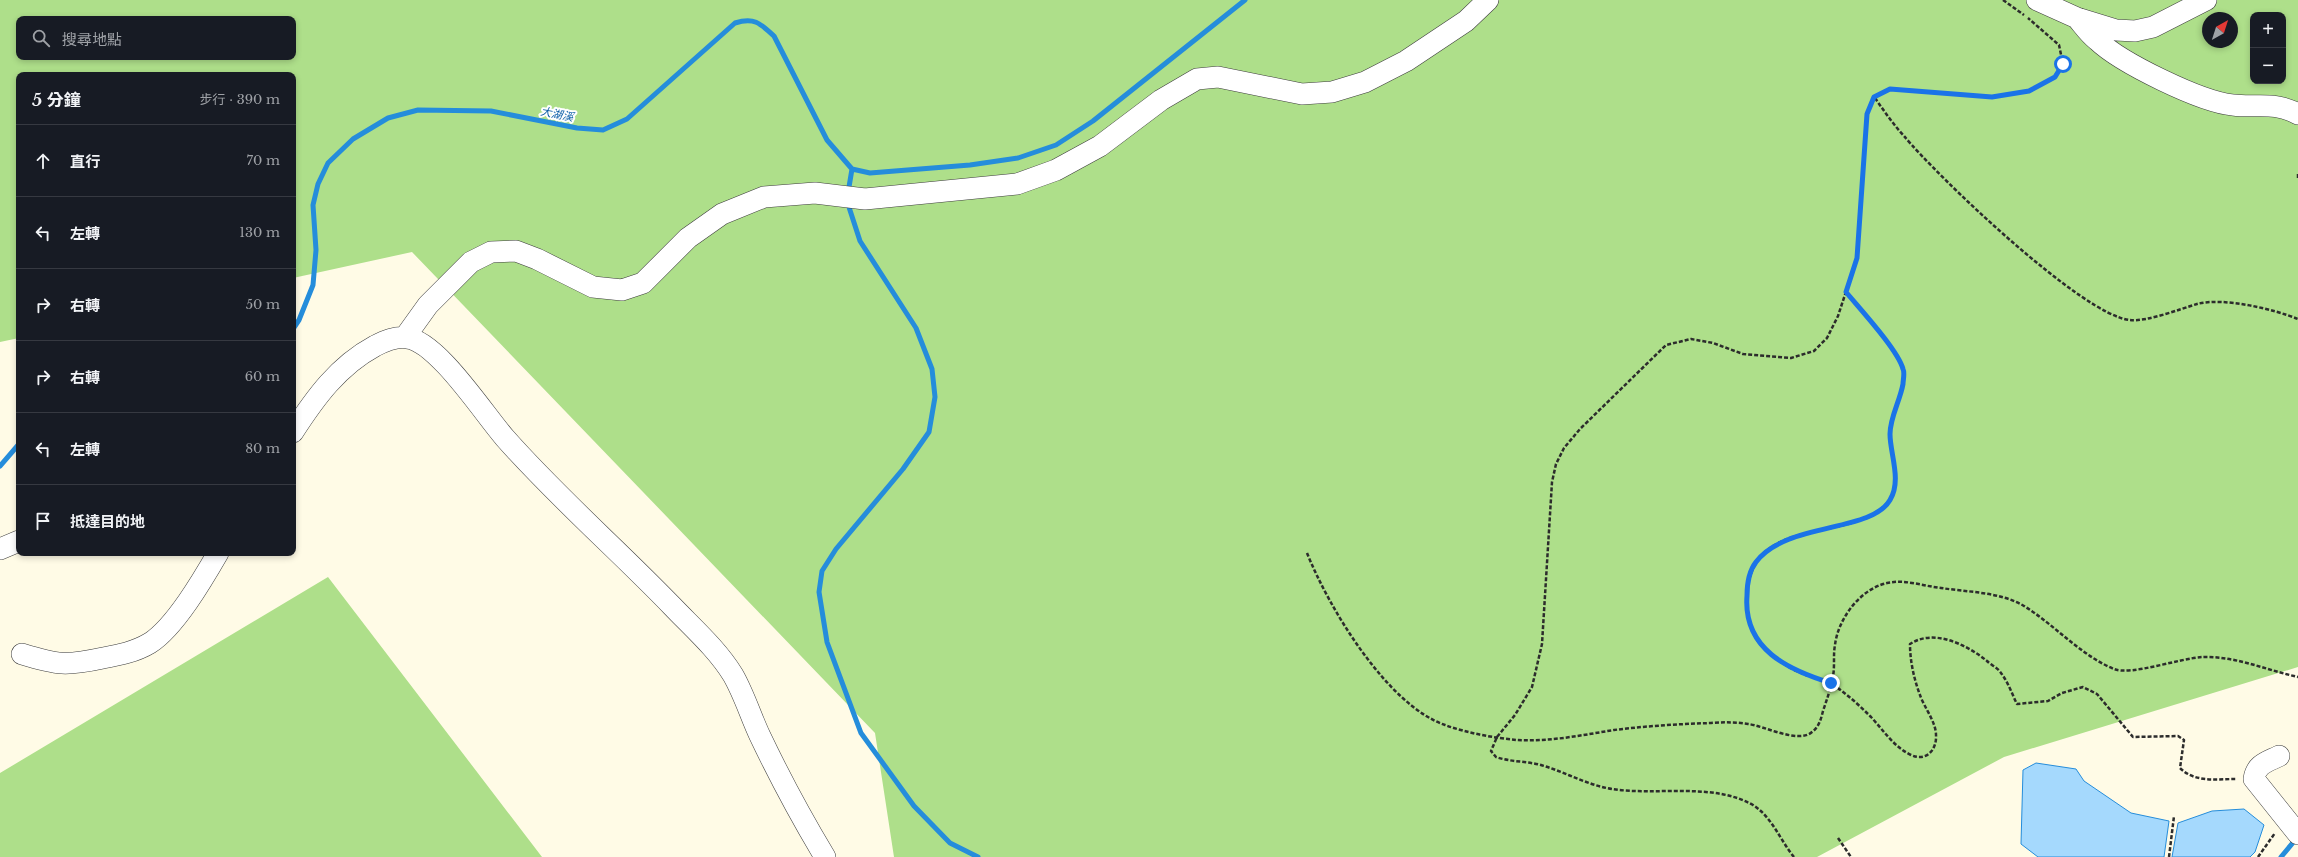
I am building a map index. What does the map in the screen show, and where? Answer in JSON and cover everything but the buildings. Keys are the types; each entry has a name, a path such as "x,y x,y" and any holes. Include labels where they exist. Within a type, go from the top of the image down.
{"street":[{"path":"405,337 428,305 471,262 492,252 516,251 537,259 593,287 622,290 643,283 688,238 722,214 764,197 815,193 859,198 909,195 1017,184 1050,173 1100,146 1161,100 1197,78 1218,77 1302,94 1332,92 1365,82 1418,53 1466,21 1488,0"},
{"path":"2037,0 2077,18 2116,30 2135,31 2153,27 2206,0"},
{"path":"2077,18 2097,41 2116,54 2165,81 2213,102 2234,105 2273,105 2287,108 2298,114"},
{"path":"296,427 316,396 336,374 361,354 387,340 405,337 417,340 433,352 453,374 503,436 542,478 657,591 712,648 733,676 790,799 825,857"},
{"path":"0,549 16,542"},
{"path":"22,654 54,664 78,664 126,654 150,643 172,621 198,587 216,556"},
{"path":"2279,756 2260,765 2255,770 2254,779 2292,827"}],"path":[{"path":"1794,857 1768,818 1753,806 1738,799 1712,794 1671,791 1638,792 1594,785 1540,765 1496,757 1491,751 1492,745 1497,737 1515,715 1532,687 1542,644 1552,482 1556,464 1564,448 1580,429 1666,345 1691,339 1712,343 1743,354 1791,358 1814,351 1826,338 1838,316 1857,258 1867,114 1874,97 1890,89 1992,97 2029,91 2055,77 2063,64 2059,45 2039,26 2003,0"},
{"path":"1874,97 1904,137 1967,200 2062,284 2097,308 2130,320 2169,314 2199,304 2242,304 2281,312 2298,319"},
{"path":"1846,292 1896,355 1904,370 1902,386 1890,432 1895,483 1890,500 1864,519 1795,536 1769,548 1755,562 1748,583 1746,604 1750,628 1762,646 1783,663 1806,675 1831,683 1865,712 1891,741 1905,752 1915,757 1924,757 1931,753 1935,746 1937,734 1919,694 1910,658 1910,644 1918,639 1930,637 1952,641 1973,650 2001,672 2016,704 2048,701 2062,693 2083,687 2097,694 2133,737 2178,736 2184,740 2180,768 2188,776 2208,779 2254,779"},
{"path":"1307,553 1319,581 1354,641 1392,686 1419,711 1444,725 1497,737 1519,740 1565,737 1674,724 1731,722 1752,724 1788,735 1806,736 1815,731 1820,722 1831,683 1835,643 1840,626 1851,607 1869,592 1884,583 1903,581 1987,595 2023,605 2066,639 2115,670 2132,672 2172,661 2202,657 2230,657 2298,677"},
{"path":"2169,857 2174,816"},
{"path":"2258,857 2292,827"},
{"path":"1838,838 1851,857"}],"green space":[{"path":"0,0 2298,0 2298,667 2004,757 1817,857 894,857 875,733 412,252 296,277 296,72 16,72 16,339 0,342"},
{"path":"328,577 542,857 0,857 0,773"}],"water":[{"path":"2036,763 2076,769 2084,781 2131,813 2169,821 2164,857 2038,857 2021,844 2023,770"},
{"path":"2244,809 2264,825 2255,852 2250,857 2172,857 2178,823 2212,811"}],"waterway":[{"path":"852,169 870,173 970,165 1018,158 1056,145 1093,121 1245,0"},
{"name":"大湖溪","path":"296,324 313,285 316,250 313,205 318,184 328,163 353,139 388,118 418,110 491,111 577,128 603,130 627,119 735,23 752,21 761,25 774,36 827,140 852,169"},
{"path":"848,193 852,169"},
{"path":"847,201 860,241 916,328 932,369 935,397 929,432 903,469 836,549 822,571 819,592 827,642 861,733 914,806 950,843 978,857"},
{"name":"大湖溪","path":"0,466 16,447"},
{"path":"2281,857 2296,839"}],"route":[{"path":"1831,683 1806,675 1783,663 1762,646 1750,628 1746,604 1748,583 1755,562 1769,548 1795,536 1864,519 1890,500 1895,483 1894,460 1890,432 1902,386 1904,370 1896,355 1846,292 1857,258 1862,205 1867,114 1874,97 1890,89 1918,90 1954,96 1992,97 2029,91 2055,77 2063,64"}]}
